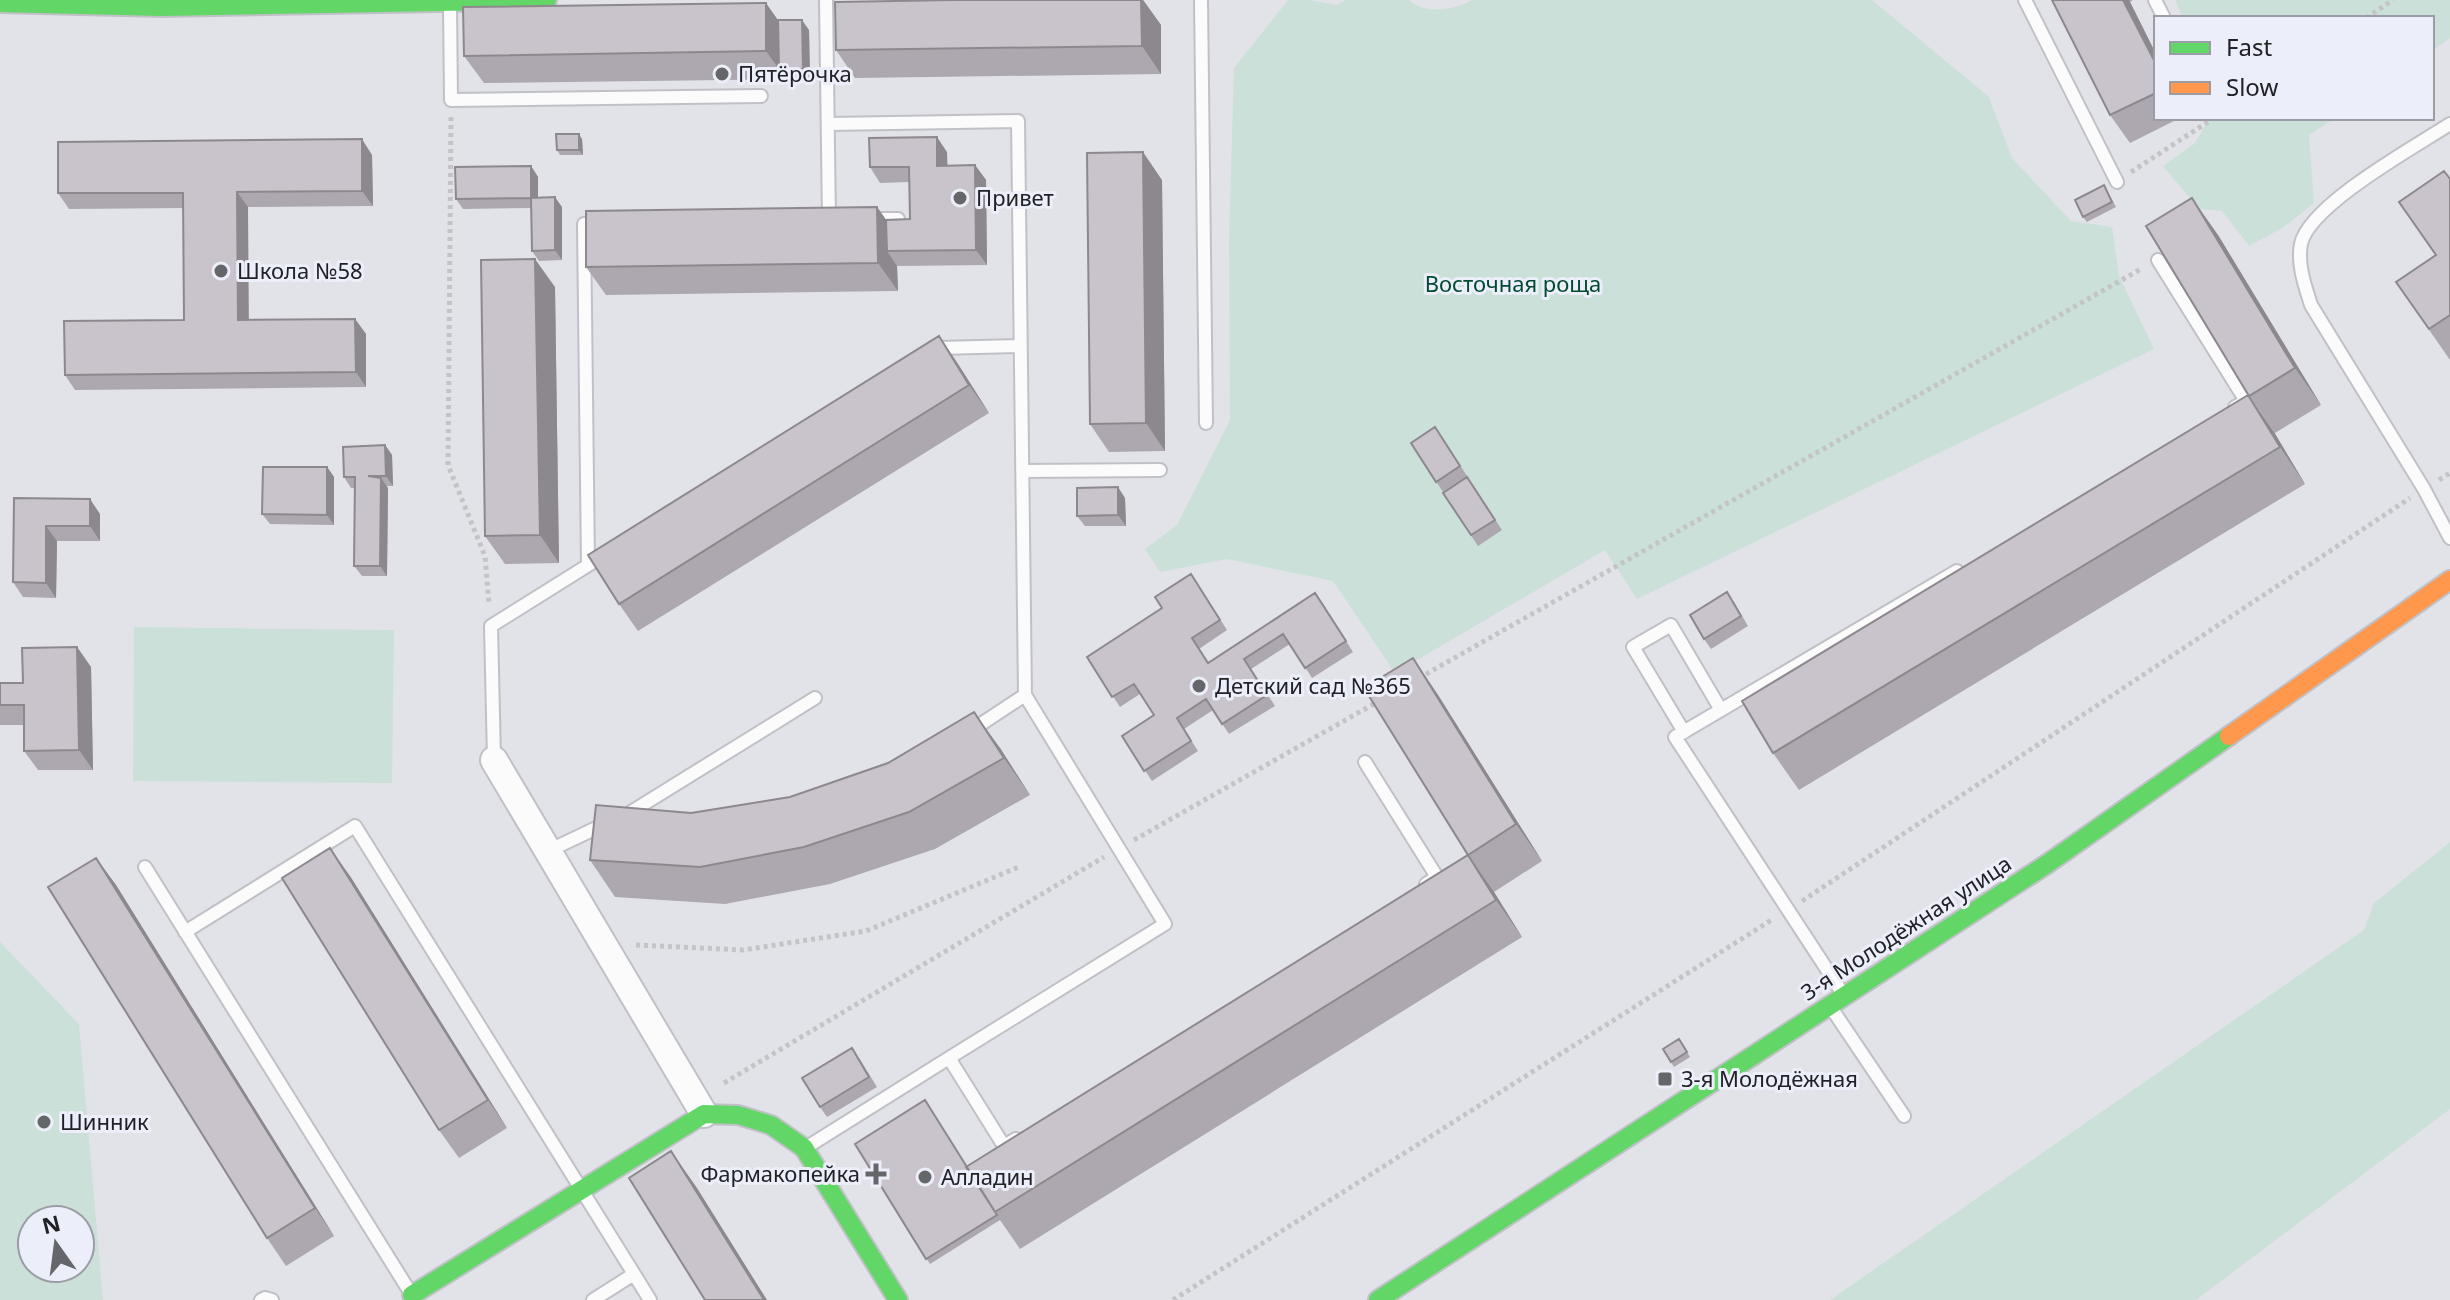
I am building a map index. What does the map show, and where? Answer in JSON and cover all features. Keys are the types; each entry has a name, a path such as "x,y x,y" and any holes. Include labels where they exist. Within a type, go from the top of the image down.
{"main road":[{"path":"0,3 547,0"},
{"name":"3-я Молодёжная улица","path":"1378,1300 2047,864 2450,580"},
{"path":"408,1298 582,1190 700,1107 771,1125 804,1148 898,1300"}],"street":[{"path":"494,760 700,1107"}],"lane":[{"path":"826,0 829,220"},
{"path":"1201,0 1206,423"},
{"path":"2025,0 2117,182"},
{"path":"450,1 451,100 761,96"},
{"path":"804,1148 1165,924 1025,695 1018,121 828,124"},
{"path":"2450,124 2338,198 2313,221 2301,243 2302,274 2311,305 2424,489 2450,538"},
{"path":"857,220 898,219"},
{"path":"814,220 843,220"},
{"path":"588,565 584,224 614,223"},
{"path":"2158,260 2246,401 2219,417"},
{"path":"924,356 938,348 1020,346"},
{"path":"1022,471 1160,470"},
{"path":"494,760 491,626 615,548"},
{"path":"1904,1116 1837,1002 1788,910 1675,737 1964,567"},
{"path":"1684,732 1633,647 1671,625 1721,710"},
{"path":"961,738 1025,695"},
{"path":"548,851 631,812 815,698"},
{"path":"1365,762 1437,877 1410,894"},
{"path":"631,812 661,814"},
{"path":"185,932 355,826 650,1300"},
{"path":"145,867 408,1298"},
{"path":"949,1058 1004,1146 1031,1130"},
{"path":"593,1300 634,1274"},
{"path":"261,1300 272,1300"}],"path":[{"path":"2369,16 2393,0"},
{"path":"451,100 448,465 485,556 491,626"},
{"path":"2117,182 2211,120"},
{"path":"1409,684 2158,260"},
{"path":"1173,1300 1788,910 2450,473"},
{"path":"700,1107 1118,849 1381,699"},
{"path":"603,944 743,950 866,931 1021,866"}],"green space":[{"name":"Восточная роща","path":"1288,0 1337,5 1346,0 1409,0 1423,8 1440,9 1472,0 1872,0 1989,97 2012,158 2071,221 2112,227 2119,276 2154,349 1637,599 1605,550 1395,673 1333,581 1227,559 1160,572 1145,549 1177,525 1230,420 1229,238 1234,68"},
{"path":"2175,0 2450,0 2450,38 2434,50 2434,16 2182,16"},
{"path":"2209,120 2332,120 2309,135 2314,203 2284,227 2249,246 2222,211 2199,209 2163,166 2194,144"},
{"path":"134,627 394,630 392,783 133,781"},
{"path":"2450,842 2450,1109 2196,1300 1830,1300 2364,930 2374,903"},
{"name":"Шинник","path":"0,942 79,1024 95,1204 16,1204 16,1284 96,1284 96,1220 103,1300 0,1300"}],"building":[{"path":"1141,0 1142,46 836,50 835,2"},
{"path":"2052,0 2123,0 2154,60 2154,94 2110,115"},
{"path":"766,3 766,51 464,56 463,7"},
{"path":"778,20 802,20 803,69 779,69"},
{"path":"556,134 579,134 579,150 557,150"},
{"path":"937,137 937,166 975,165 976,250 887,251 886,220 910,219 909,167 870,167 869,138"},
{"name":"Школа №58","path":"362,139 362,191 237,192 238,320 355,319 356,372 65,375 64,321 184,320 183,193 58,193 58,142"},
{"path":"1143,152 1146,423 1090,424 1087,153"},
{"path":"531,166 531,198 456,199 455,167"},
{"path":"2444,171 2450,179 2450,315 2429,329 2396,282 2436,255 2399,202"},
{"path":"2104,185 2112,202 2083,217 2075,200"},
{"path":"555,197 555,250 532,251 531,198"},
{"path":"2192,198 2295,368 2249,396 2146,226"},
{"path":"877,207 878,263 586,267 586,211"},
{"path":"535,259 540,535 485,536 481,260"},
{"path":"939,336 969,385 619,604 588,555"},
{"path":"2248,395 2280,447 1773,753 1742,701"},
{"path":"1435,427 1460,466 1436,482 1411,443"},
{"path":"385,445 386,476 368,476 381,478 380,566 354,566 355,477 344,477 343,447"},
{"path":"263,467 327,467 327,515 262,514"},
{"path":"1467,477 1495,520 1471,535 1443,493"},
{"path":"1118,487 1118,515 1077,516 1077,488"},
{"path":"14,498 90,499 90,526 46,526 46,583 13,582"},
{"name":"Детский сад №365","path":"1191,574 1220,620 1192,638 1208,663 1315,593 1346,641 1305,668 1283,634 1244,659 1267,695 1222,724 1206,699 1177,718 1191,741 1144,771 1122,736 1154,715 1134,684 1112,697 1087,657 1162,608 1155,597"},
{"path":"1727,592 1741,616 1704,639 1690,615"},
{"path":"77,647 79,750 24,751 24,705 0,705 0,683 23,683 22,648"},
{"path":"1413,658 1516,824 1468,855 1364,688"},
{"path":"974,712 1004,758 909,812 804,847 700,867 590,860 596,805 691,813 790,797 888,763"},
{"path":"330,848 488,1100 439,1130 282,878"},
{"path":"1468,855 1496,900 995,1212 966,1167"},
{"path":"96,858 315,1208 267,1238 48,887"},
{"path":"1679,1039 1687,1052 1671,1062 1663,1049"},
{"path":"852,1048 869,1077 820,1107 802,1078"},
{"name":"Алладин","path":"925,1100 997,1215 926,1259 855,1144"},
{"path":"671,1151 764,1300 705,1300 629,1178"}],"traffic: fast":[{"path":"0,3 162,7 547,0"},
{"path":"1378,1300 2047,864 2229,736"},
{"path":"412,1295 704,1114 738,1115 771,1125 804,1148 898,1300"}],"traffic: slow":[{"path":"2229,736 2450,580"}],"place":[{"name":"Пятёрочка","path":"722,74"},
{"name":"Привет","path":"960,198"},
{"name":"Школа №58","path":"221,271"},
{"name":"Детский сад №365","path":"1199,686"},
{"name":"3-я Молодёжная","path":"1665,1079"},
{"name":"Шинник","path":"44,1122"},
{"name":"Фармакопейка","path":"876,1174"},
{"name":"Алладин","path":"925,1177"}]}
